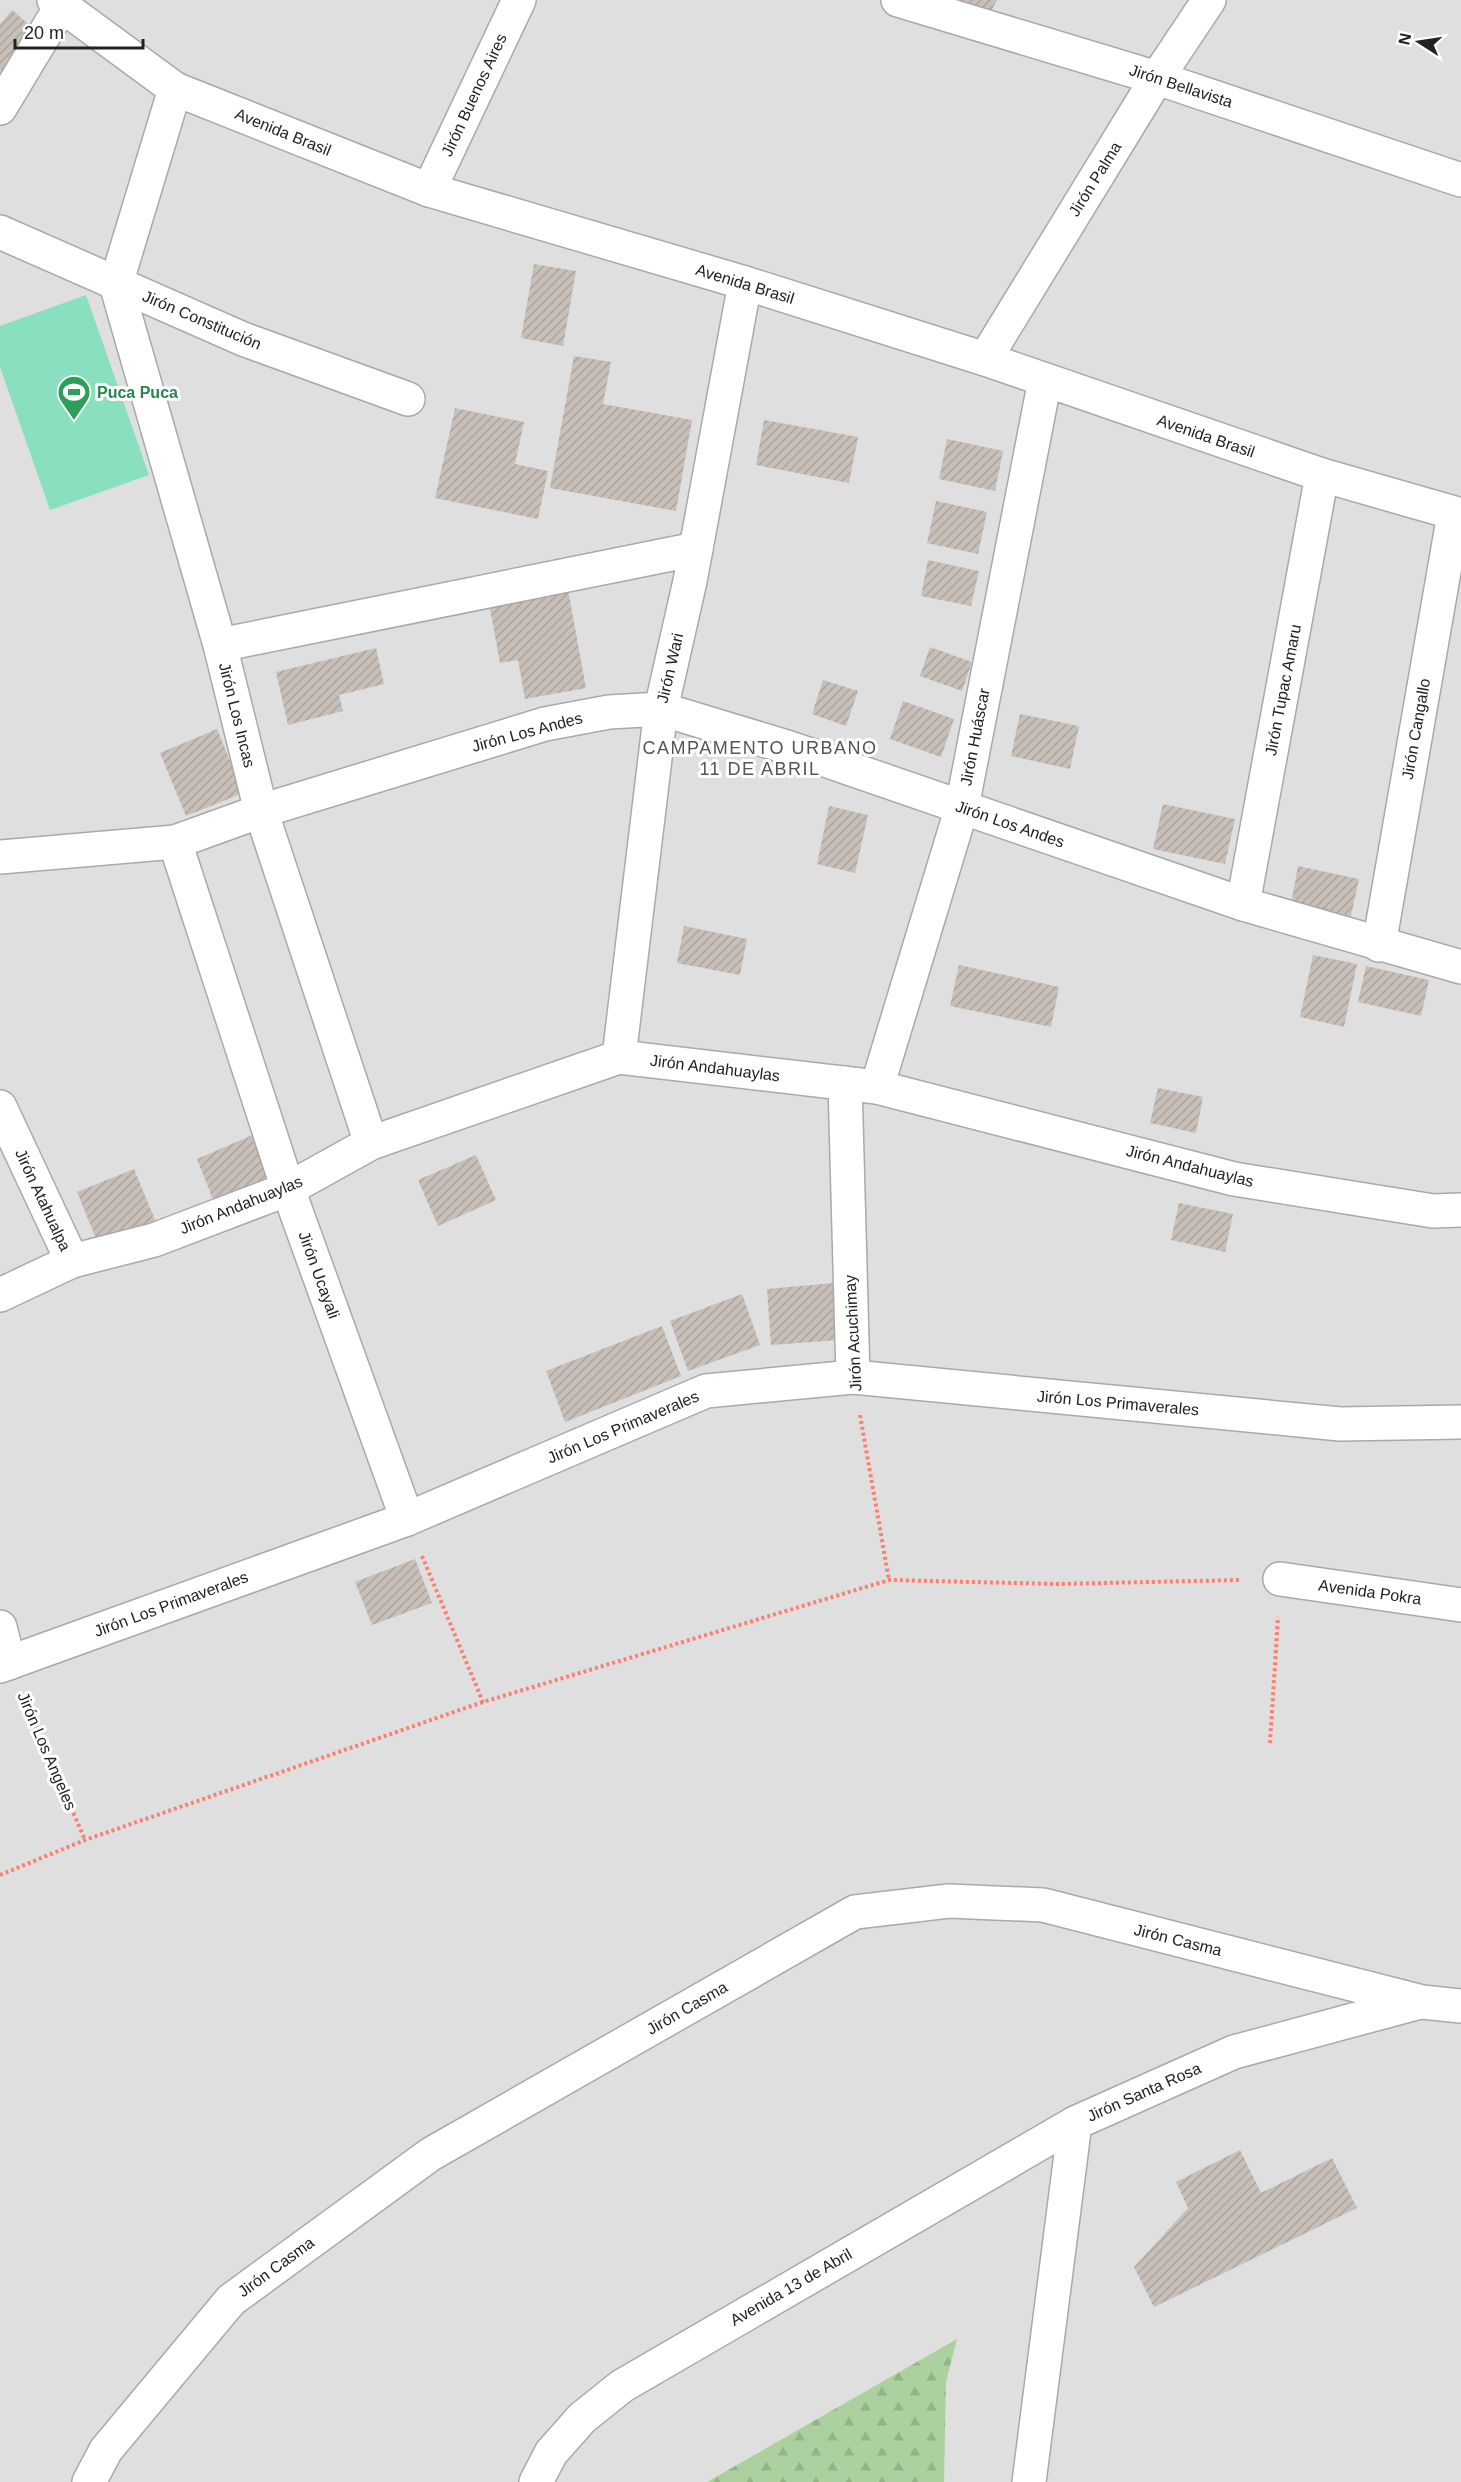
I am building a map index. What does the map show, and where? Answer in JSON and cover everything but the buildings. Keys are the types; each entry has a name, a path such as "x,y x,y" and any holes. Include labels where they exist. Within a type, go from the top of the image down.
{"street":[{"name":"Jirón Buenos Aires","path":"429,190 519,0"},
{"name":"Jirón Bellavista","path":"898,0 1157,78 1461,180"},
{"name":"Jirón Palma","path":"985,359 1157,78 1209,0"},
{"name":"Avenida Brasil","path":"60,2 175,89 429,190 745,283 985,359 1322,475 1457,514"},
{"path":"0,108 60,2"},
{"path":"116,284 175,89"},
{"name":"Jirón Constitución","path":"0,232 243,339 408,399"},
{"name":"Jirón Wari","path":"619,1057 661,709 696,549 745,283"},
{"name":"Jirón Los Incas","path":"116,284 220,645 261,811 371,1143"},
{"name":"Jirón Huáscar","path":"877,1087 962,807 1045,380"},
{"name":"Jirón Tupac Amaru","path":"1243,904 1322,475"},
{"name":"Jirón Cangallo","path":"1378,945 1457,514"},
{"path":"220,645 696,549"},
{"name":"Jirón Los Andes","path":"0,857 175,842 261,811 545,724 609,712 661,709 790,748 1243,904 1378,945 1461,967"},
{"name":"Jirón Ucayali","path":"175,842 288,1189 407,1519"},
{"name":"Jirón Andahuaylas","path":"0,1295 72,1262 154,1240 288,1189 371,1143 619,1057 877,1087 1234,1179 1433,1210 1461,1210"},
{"name":"Jirón Acuchimay","path":"845,1083 853,1377"},
{"name":"Jirón Atahualpa","path":"0,1107 72,1262"},
{"name":"Jirón Los Primaverales","path":"5,1664 407,1519 706,1391 853,1377 1340,1424 1461,1422"},
{"name":"Avenida Pokra","path":"1280,1579 1461,1605"},
{"path":"0,1627 5,1664"},
{"name":"Jirón Casma","path":"89,2482 106,2450 231,2300 431,2154 855,1912 949,1901 1043,1905 1422,2002"},
{"path":"1422,2002 1461,2006"},
{"name":"Jirón Santa Rosa","path":"1029,2482 1075,2123 1234,2052 1422,2002"},
{"name":"Avenida 13 de Abril","path":"536,2482 550,2453 582,2418 622,2386 1075,2123"}],"path":[{"name":"Jirón Acuchimay","path":"853,1377 889,1580"},
{"path":"407,1519 483,1702"},
{"path":"0,1875 85,1840 483,1702 889,1580 1058,1584 1280,1579 1270,1743"},
{"name":"Jirón Los Angeles","path":"5,1664 85,1840"}],"shaded area":[{"path":"0,0 1461,0 1461,2482 0,2482"}],"green space":[{"name":"Puca Puca","path":"86,295 149,475 50,510 0,367 0,326"},
{"path":"957,2339 946,2382 944,2482 707,2482"}],"place":[{"name":"Puca Puca","path":"74,421"}],"district":[{"name":"CAMPAMENTO URBANO 11 DE ABRIL","path":"760,758"}]}
